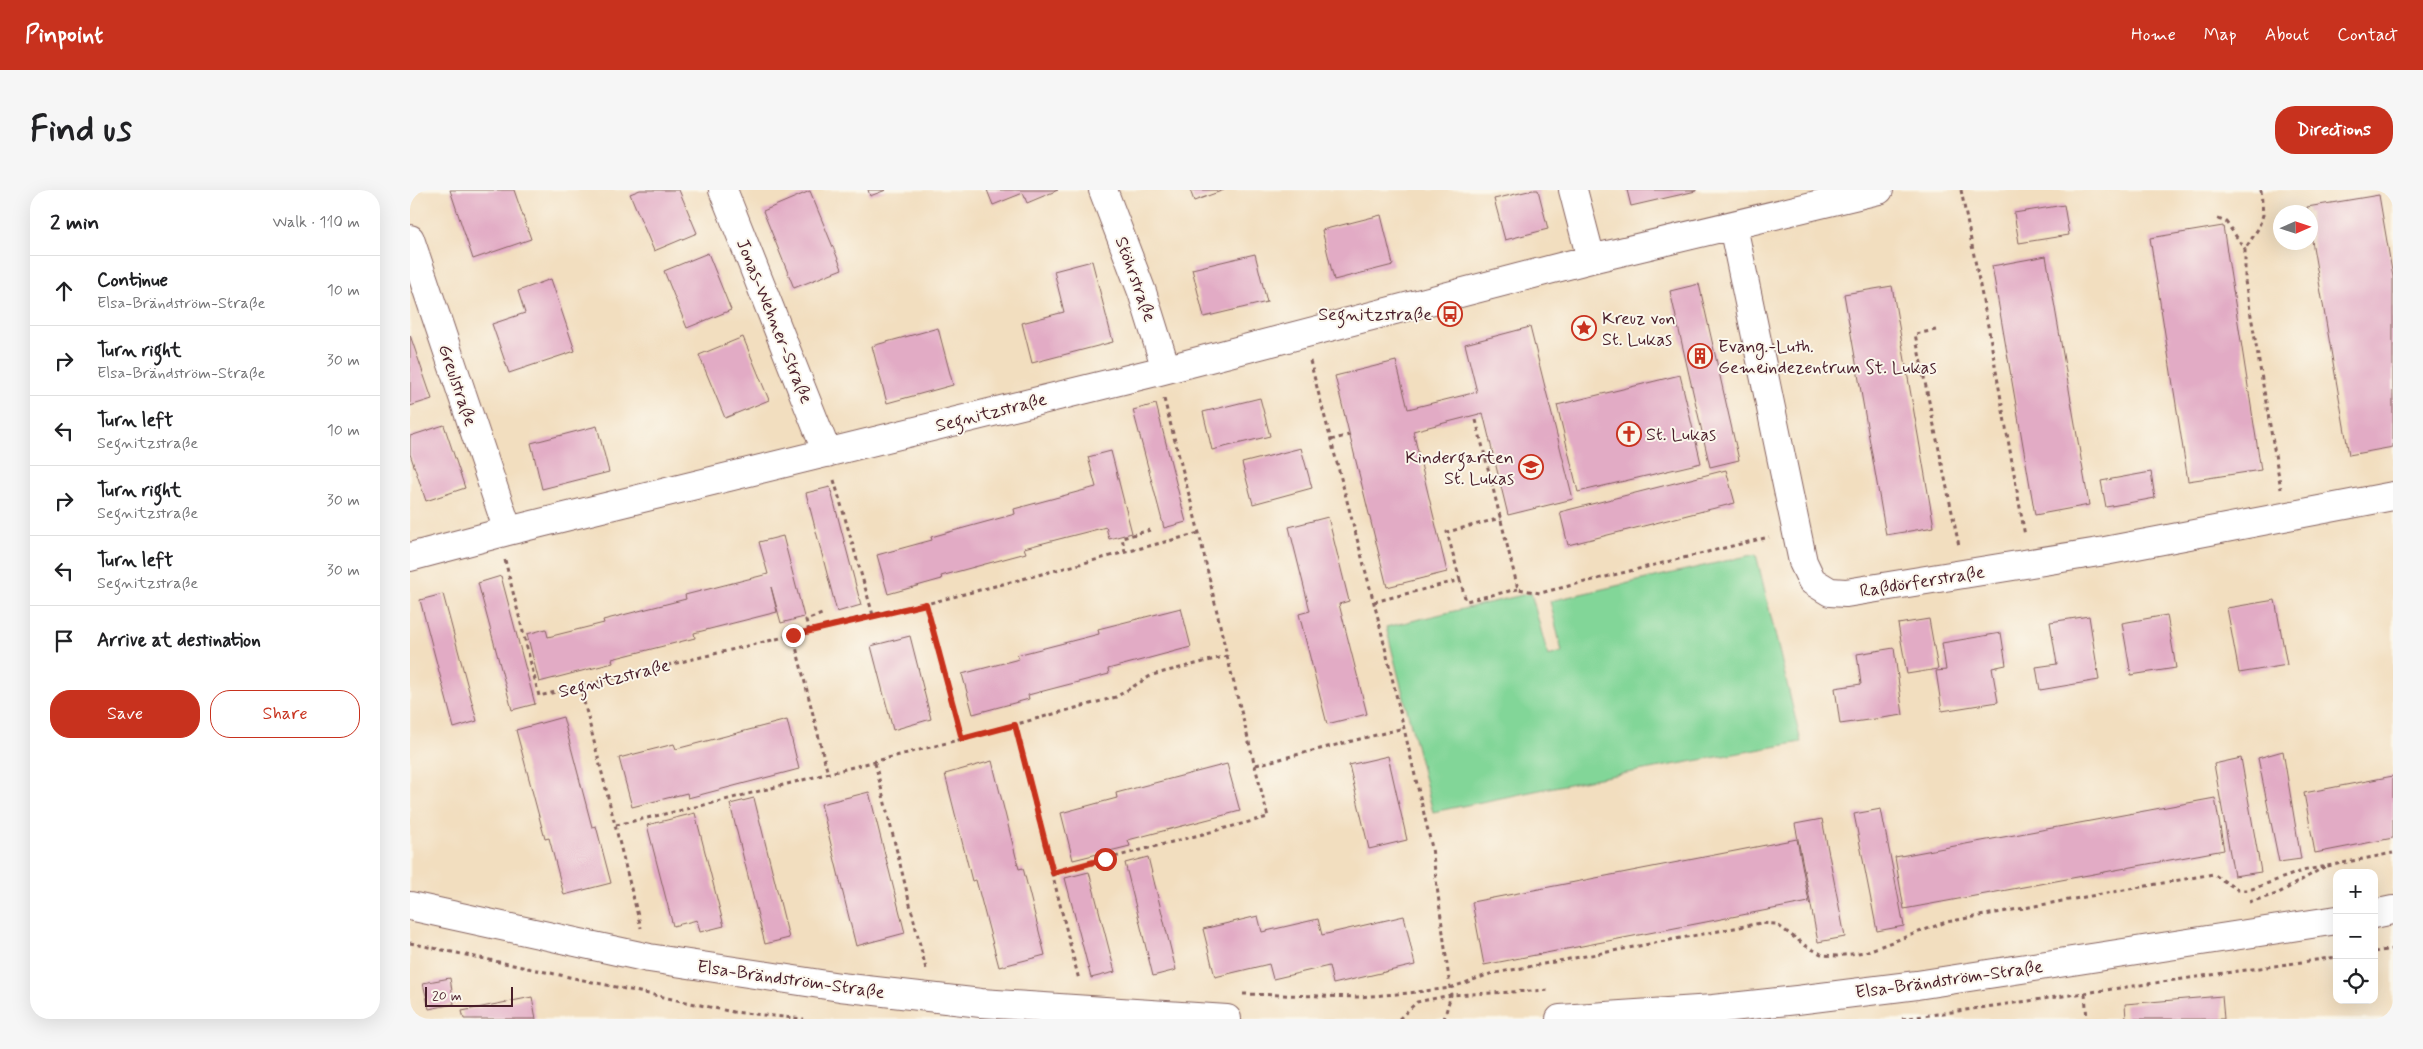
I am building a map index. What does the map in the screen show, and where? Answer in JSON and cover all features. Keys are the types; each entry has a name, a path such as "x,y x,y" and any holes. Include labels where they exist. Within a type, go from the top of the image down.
{"street":[{"name":"Jonas-Wehner-Straße","path":"723,190 827,453"},
{"name":"Stöhrstraße","path":"1103,190 1142,292 1161,370"},
{"path":"1573,190 1591,259"},
{"name":"Segnitzstraße","path":"410,557 503,532 1161,370 1591,259 1878,190"},
{"name":"Raßdörferstraße","path":"1733,226 1803,562 1812,581 1830,592 1846,593 2105,551 2285,515 2393,496"},
{"name":"Greulstraße","path":"410,238 503,532"},
{"name":"Elsa-Brändström-Straße","path":"410,906 649,958 840,987 980,1011 1227,1019"},
{"path":"2378,913 2393,910"},
{"name":"Elsa-Brändström-Straße","path":"1560,1019 1713,1009 1807,999 1926,983 2333,921"}],"path":[{"path":"1961,190 1989,331 2029,563"},
{"path":"2261,190 2263,215 2258,229 2246,249 2245,281 2285,515"},
{"path":"2392,190 2393,197"},
{"path":"2218,219 2226,222 2246,249"},
{"path":"1936,330 1915,334 1964,574"},
{"path":"1303,333 1374,602 1432,848 1451,995 1444,1019"},
{"path":"1053,873 1268,817 1227,656 1161,370"},
{"path":"1476,420 1518,589"},
{"path":"1331,440 1349,435"},
{"path":"827,453 873,615"},
{"path":"1501,518 1447,532 1466,601 1518,589 1540,593 1795,530"},
{"path":"1125,552 1122,538 1150,530"},
{"name":"Segnitzstraße","path":"503,532 539,696 873,615 926,604 1199,533"},
{"path":"1374,602 1460,580"},
{"path":"926,604 962,739"},
{"path":"809,631 806,620 822,614"},
{"path":"793,635 828,774"},
{"path":"616,825 875,763 1015,725 1116,697 1152,675 1227,656"},
{"path":"580,686 642,930 636,929"},
{"path":"1015,725 1080,985 1072,984"},
{"path":"1256,765 1404,728"},
{"path":"875,763 926,971"},
{"path":"1239,994 1359,997 1450,988 1490,974 1761,923 1776,924 1792,938 1823,955 1837,956 1865,952 1946,922 2213,874 2238,890 2249,890 2302,870 2393,853"},
{"path":"2245,903 2277,894 2329,865"},
{"path":"410,943 733,1012 804,1019"},
{"path":"2378,951 2393,949"},
{"path":"1902,1019 2333,959"},
{"path":"916,970 933,972"},
{"path":"1399,1019 1417,1002 1451,995 1558,990"},
{"path":"2085,994 2087,1019"}],"green space":[{"path":"1756,554 1801,742 1593,779 1433,812 1386,627 1531,593 1548,656 1562,652 1550,601"}],"building":[{"path":"450,190 514,190 531,239 473,259"},
{"path":"640,190 679,190 697,233 654,251 630,194"},
{"path":"868,190 886,190 870,196"},
{"path":"987,190 1058,190 1027,203 1023,193 993,205"},
{"path":"1190,190 1224,190 1194,201"},
{"path":"1538,190 1548,229 1505,240 1494,199"},
{"path":"1627,190 1696,190 1696,191 1631,206"},
{"path":"810,191 842,269 794,288 763,211"},
{"path":"2379,195 2393,277 2393,447 2349,455 2314,250 2318,250 2318,205"},
{"path":"2064,205 2069,235 2019,243 2014,213"},
{"path":"1381,215 1393,265 1334,280 1322,230"},
{"path":"2223,226 2261,470 2188,481 2150,238"},
{"path":"708,253 731,310 687,328 664,271"},
{"path":"1255,254 1267,302 1204,317 1192,269"},
{"path":"2046,256 2089,505 2035,515 1992,266"},
{"path":"1092,261 1113,342 1032,363 1022,323 1064,312 1054,271"},
{"path":"551,279 575,351 509,373 492,324 525,313 518,291"},
{"name":"Evang.-Luth. Gemeindezentrum St. Lukas","path":"1699,284 1739,460 1710,467 1670,291"},
{"path":"1892,286 1934,527 1886,535 1844,294"},
{"name":"Kindergarten St. Lukas","path":"1530,327 1573,499 1508,515 1483,413 1413,431 1447,572 1387,587 1335,376 1396,361 1408,409 1477,392 1465,344"},
{"path":"938,328 953,385 887,403 872,346"},
{"path":"410,335 432,399 410,406"},
{"path":"743,337 769,400 725,418 699,355"},
{"name":"St. Lukas","path":"1680,375 1701,463 1578,492 1557,405"},
{"path":"1260,398 1270,436 1212,450 1203,412"},
{"path":"1156,404 1186,522 1164,528 1133,410"},
{"path":"444,425 465,488 426,501 410,454 410,436"},
{"path":"597,426 609,472 542,489 531,443"},
{"path":"1301,448 1312,488 1253,504 1242,463"},
{"path":"1111,451 1132,533 1109,539 1106,527 1024,548 1026,553 941,576 942,579 888,594 877,555 932,540 931,537 1015,514 1014,509 1096,487 1088,457"},
{"path":"1726,470 1735,503 1568,545 1560,512"},
{"path":"2151,472 2155,498 2106,507 2101,481"},
{"path":"830,487 861,605 837,612 806,493"},
{"path":"1328,517 1349,601 1339,604 1367,714 1327,724 1299,614 1310,611 1289,527"},
{"path":"783,536 804,617 781,623 771,587 777,612 694,633 695,638 612,659 613,663 539,682 527,634 546,629 548,637 604,623 603,620 686,599 685,595 768,574 759,542"},
{"path":"501,576 535,704 512,710 478,583"},
{"path":"443,594 477,721 454,728 420,600"},
{"path":"2275,600 2287,665 2239,673 2227,608"},
{"path":"1181,608 1191,647 1108,669 1109,674 1028,695 1029,699 973,714 962,674 1019,659 1017,655 1099,634 1098,629"},
{"path":"2167,615 2176,668 2131,675 2122,623"},
{"path":"2089,616 2099,680 2040,690 2036,667 2057,664 2050,622"},
{"path":"1929,619 1938,669 1907,674 1898,624"},
{"path":"2001,633 2006,665 1992,668 1998,702 1942,711 1936,671 1946,670 1942,643"},
{"path":"910,636 931,719 893,730 871,646"},
{"path":"1894,648 1903,715 1840,724 1835,688 1861,684 1857,654"},
{"path":"563,717 592,827 596,826 611,883 564,895 549,838 545,839 516,730"},
{"path":"787,720 799,769 688,798 687,793 632,807 619,758 674,744 676,749"},
{"path":"2283,751 2301,859 2279,862 2258,758"},
{"path":"1388,756 1407,840 1369,849 1349,765"},
{"path":"2241,758 2261,872 2234,876 2214,764"},
{"path":"992,761 1019,869 1023,868 1045,955 999,967 976,880 972,881 945,774"},
{"path":"1227,764 1240,811 1128,840 1130,846 1073,860 1061,813 1117,798 1116,793"},
{"path":"2393,776 2393,838 2315,853 2304,793"},
{"path":"869,792 905,933 856,946 821,804"},
{"path":"754,798 789,938 765,944 730,804"},
{"path":"2215,798 2224,850 1904,909 1895,857"},
{"path":"1881,809 1904,926 1877,931 1854,814"},
{"path":"695,813 724,926 700,932 697,920 673,926 647,825"},
{"path":"1822,819 1845,937 1818,942 1795,824"},
{"path":"1797,839 1809,902 1484,965 1472,902"},
{"path":"1148,857 1176,970 1153,976 1125,863"},
{"path":"1089,872 1115,972 1091,978 1065,878"},
{"path":"1258,916 1262,932 1318,919 1322,935 1404,916 1415,965 1333,984 1329,966 1273,979 1269,964 1215,977 1203,929"},
{"path":"450,978 454,1004 429,1009 423,983"},
{"path":"2222,996 2224,1019 2126,1019 2125,1004"},
{"path":"532,997 536,1019 464,1019 462,1011"}],"place":[{"name":"Segnitzstraße","path":"1450,314"},
{"name":"Kreuz von St. Lukas","path":"1584,328"},
{"name":"Evang.-Luth. Gemeindezentrum St. Lukas","path":"1700,356"},
{"name":"St. Lukas","path":"1629,434"},
{"name":"Kindergarten St. Lukas","path":"1531,467"}],"route":[{"path":"793,635 926,604 962,739 1015,725 1053,873 1105,859"}]}
